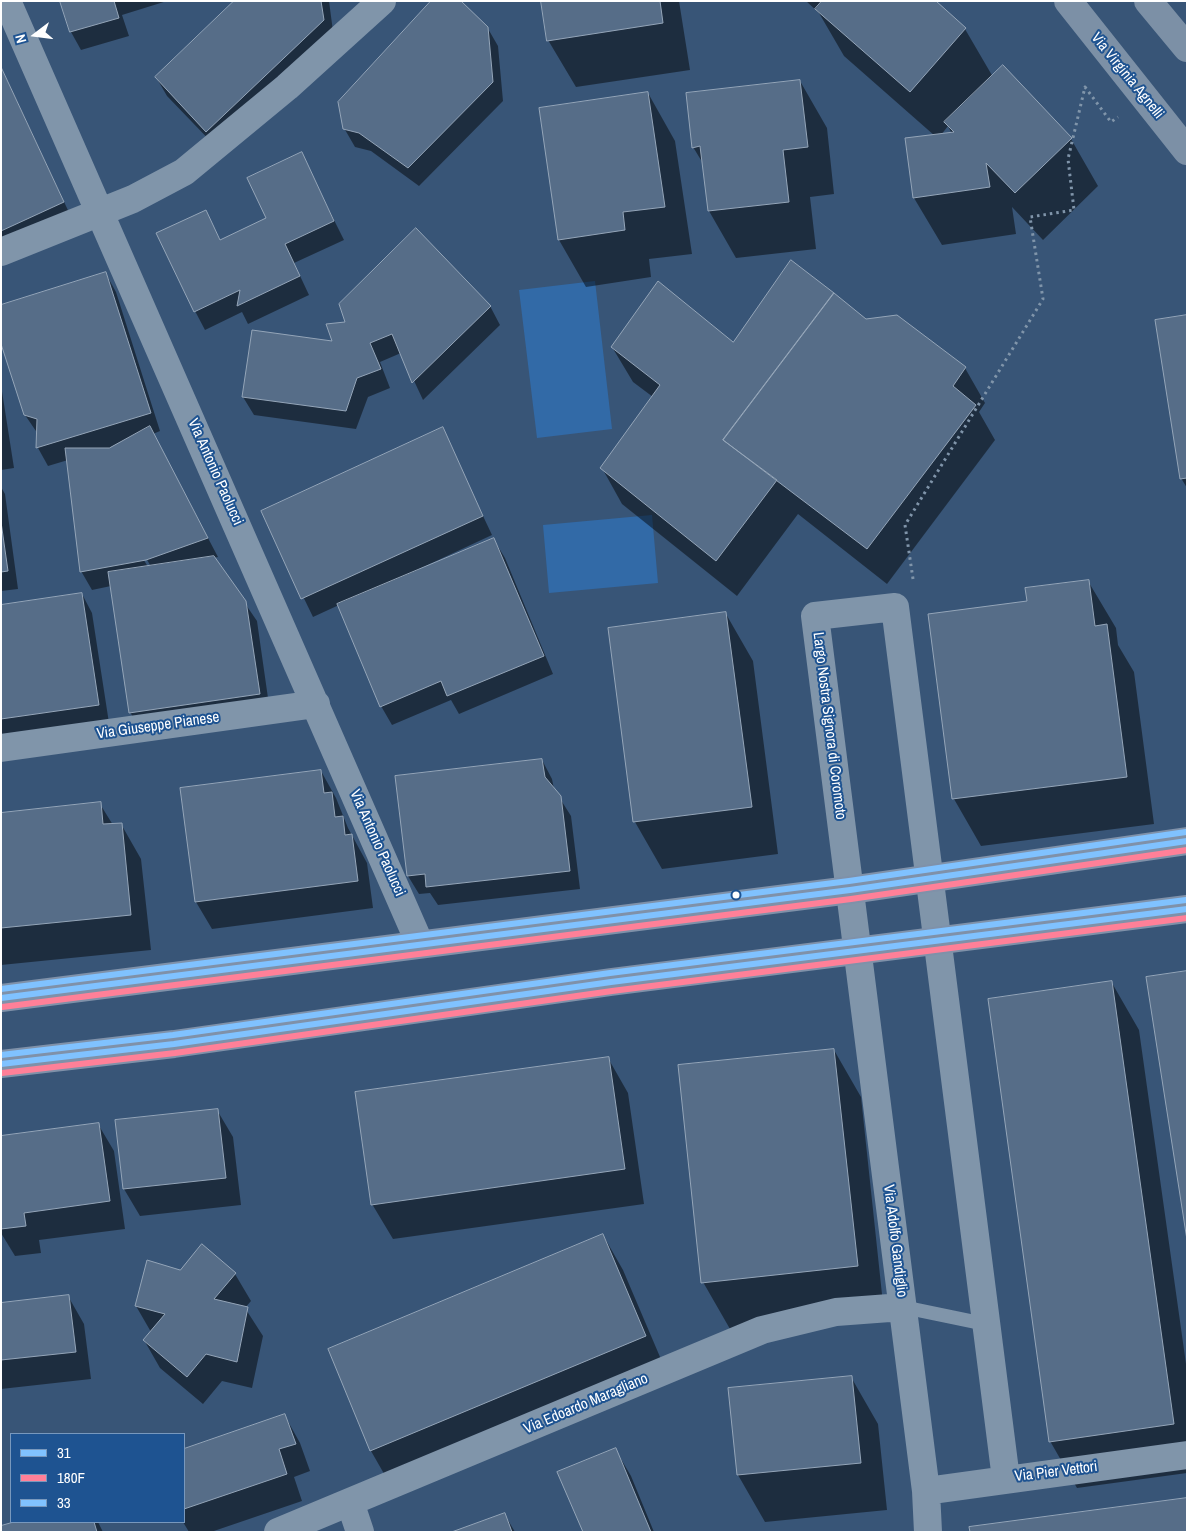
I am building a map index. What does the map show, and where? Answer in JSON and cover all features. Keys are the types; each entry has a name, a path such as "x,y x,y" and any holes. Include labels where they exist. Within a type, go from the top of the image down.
{"main road":[{"path":"1,998 850,890 1187,841"},
{"path":"1,1064 174,1044 611,982 1187,909"}],"street":[{"name":"Via Antonio Paolucci","path":"7,1 420,944"},
{"path":"1,252 153,190 195,165 288,87 382,1"},
{"name":"Via Virginia Agnelli","path":"1068,1 1187,151"},
{"path":"1148,1 1187,48"},
{"name":"Largo Nostra Signora di Coromoto","path":"850,890 815,616 895,608 929,879"},
{"name":"Via Giuseppe Pianese","path":"1,748 316,704"},
{"path":"929,879 1006,1479"},
{"name":"Via Adolfo Gandiglio","path":"850,890 926,1490 928,1532"},
{"name":"Via Edoardo Maragliano","path":"278,1532 762,1330 836,1312 903,1307"},
{"name":"Via Pier Vettori","path":"926,1490 1187,1455"},
{"path":"350,1502 360,1532"}],"lane":[{"path":"903,1307 985,1324"}],"path":[{"path":"913,583 905,525 1043,299 1030,218 1074,210 1068,159 1086,87 1111,122 1119,117"}],"shaded area":[{"path":"595,281 612,429 537,438 519,290"},
{"path":"652,515 658,583 549,593 543,525"}],"building":[{"path":"60,1 114,1 119,18 70,32"},
{"path":"234,1 321,1 324,20 206,132 155,77"},
{"path":"431,1 461,1 488,27 493,82 408,168 359,133 343,129 338,102"},
{"path":"541,1 660,1 663,23 547,41"},
{"path":"822,1 936,1 966,28 910,92 815,9"},
{"path":"1003,65 1072,138 1015,193 986,163 990,187 913,198 905,138 954,132 944,122"},
{"path":"1,67 64,202 1,231"},
{"path":"800,80 808,147 783,150 789,202 708,211 700,146 692,148 686,93"},
{"path":"648,92 665,207 623,212 625,230 558,240 539,108"},
{"path":"302,152 334,221 285,244 300,276 237,306 240,290 194,312 156,233 206,210 220,240 266,218 247,178"},
{"path":"416,228 491,306 412,383 392,334 370,343 381,369 357,378 346,411 242,397 252,330 332,341 326,324 345,322 339,304"},
{"path":"791,260 834,293 723,440 777,480 716,561 600,468 660,385 611,347 658,281 733,342"},
{"path":"106,272 151,413 36,448 37,419 24,415 1,344 1,305"},
{"path":"834,293 866,319 897,315 966,367 953,386 976,405 867,549 723,440"},
{"path":"1187,315 1187,478 1180,479 1155,320"},
{"path":"150,426 208,538 146,560 80,572 65,448 109,448"},
{"path":"443,427 483,516 301,599 261,511"},
{"path":"1,522 8,571 1,572"},
{"path":"494,538 544,656 447,696 441,681 380,707 337,604"},
{"path":"214,556 246,601 260,694 129,713 108,572"},
{"path":"1089,580 1095,626 1107,624 1127,777 952,799 928,614 1027,601 1025,588"},
{"path":"82,593 99,705 1,719 1,605"},
{"path":"726,612 752,807 633,822 608,628"},
{"path":"542,759 545,777 561,796 570,871 426,887 425,874 407,876 395,776"},
{"path":"321,770 324,793 332,792 335,817 343,816 345,835 352,834 358,881 195,902 180,788"},
{"path":"101,802 103,824 122,823 131,915 1,928 1,813"},
{"path":"1187,971 1187,1240 1146,977"},
{"path":"1112,981 1174,1424 1049,1442 988,999"},
{"path":"834,1049 858,1266 701,1283 678,1065"},
{"path":"609,1057 625,1169 371,1205 355,1092"},
{"path":"218,1109 226,1178 123,1189 115,1120"},
{"path":"99,1123 110,1201 24,1213 26,1226 1,1229 1,1136"},
{"path":"603,1234 646,1336 370,1451 328,1349"},
{"path":"202,1244 236,1273 214,1299 248,1307 237,1362 206,1354 187,1377 143,1340 165,1314 135,1306 147,1260 180,1270"},
{"path":"69,1295 76,1352 1,1360 1,1303"},
{"path":"852,1376 861,1463 737,1475 728,1388"},
{"path":"285,1414 296,1444 279,1449 287,1474 185,1509 185,1449"},
{"path":"616,1448 651,1532 583,1532 557,1472"},
{"path":"1187,1498 1187,1532 970,1532 969,1527"},
{"path":"505,1513 512,1532 452,1532"},
{"path":"11,1523 94,1523 97,1532 1,1532 1,1526"}],"transit line":[{"name":"33","path":"1,989 849,881 1186,832"},
{"name":"31","path":"1,998 850,890 1187,841"},
{"name":"180F","path":"2,1007 851,899 1187,850"},
{"name":"33","path":"1,1055 173,1035 610,973 1186,900"},
{"name":"31","path":"1,1064 174,1044 611,982 1187,909"},
{"name":"180F","path":"2,1073 175,1053 612,991 1187,918"}]}
